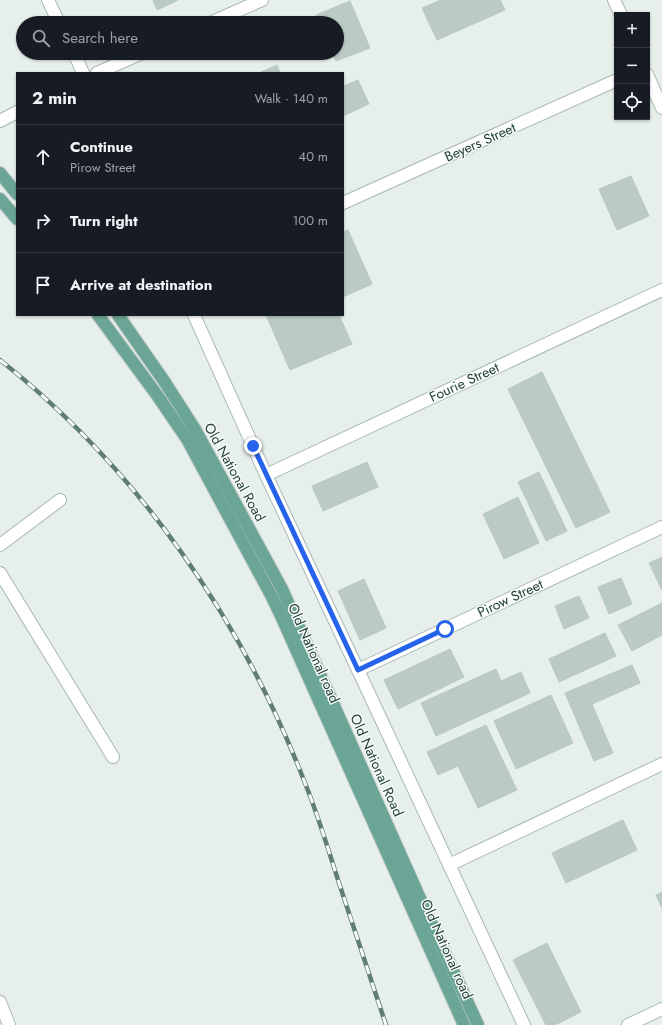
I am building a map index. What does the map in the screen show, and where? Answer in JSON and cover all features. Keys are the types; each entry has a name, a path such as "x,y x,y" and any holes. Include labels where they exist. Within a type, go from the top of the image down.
{"main road":[{"path":"0,172 16,193"},
{"path":"0,199 16,218"},
{"name":"Old National road","path":"99,316 154,390 187,439 274,600 464,1025"},
{"name":"Old National Road","path":"119,316 164,381 196,431 282,589 478,1025"}],"street":[{"path":"48,0 56,16"},
{"path":"226,16 262,0"},
{"path":"614,0 620,12"},
{"path":"77,60 83,72"},
{"path":"99,72 126,60"},
{"name":"Beyers Street","path":"344,204 614,81"},
{"path":"650,81 662,108"},
{"path":"0,120 16,112"},
{"name":"Fourie Street","path":"266,475 662,290"},
{"path":"194,316 266,475 524,1025"},
{"path":"0,545 60,500"},
{"name":"Pirow Street","path":"358,670 662,526"},
{"path":"0,573 113,757"},
{"path":"449,865 662,764"},
{"path":"0,1002 9,1025"},
{"path":"628,1025 662,1009"}],"building":[{"path":"153,0 178,0 157,10"},
{"path":"441,0 500,0 505,10 437,40 422,8"},
{"path":"350,1 370,48 344,58 344,16 316,15"},
{"path":"277,65 280,72 261,72"},
{"path":"358,80 369,104 344,116 344,86"},
{"path":"631,176 649,216 617,230 599,189"},
{"path":"348,230 372,284 344,297 344,232"},
{"path":"266,316 339,316 352,344 290,370"},
{"path":"542,372 610,512 576,528 508,389"},
{"path":"367,462 378,487 323,511 312,486"},
{"path":"539,472 567,531 546,541 518,482"},
{"path":"518,497 539,543 504,559 483,514"},
{"path":"662,557 662,590 649,563"},
{"path":"621,578 632,604 609,614 598,587"},
{"path":"364,579 386,628 360,640 338,591"},
{"path":"579,596 589,618 564,629 555,606"},
{"path":"662,603 662,635 632,651 618,625"},
{"path":"605,633 616,656 559,682 549,659"},
{"path":"450,649 464,677 398,709 384,680"},
{"path":"632,665 640,683 592,704 613,753 594,761 565,693"},
{"path":"496,669 501,681 521,672 530,693 436,736 421,703"},
{"path":"551,695 573,743 516,769 494,721"},
{"path":"486,725 517,790 478,808 458,766 438,775 427,752"},
{"path":"623,820 637,850 566,883 552,853"},
{"path":"662,892 662,908 656,895"},
{"path":"547,943 581,1012 555,1025 546,1025 513,960"}],"railway":[{"path":"0,360 50,403 97,449 141,499 181,551 217,606 250,663 279,722 305,783 319,820 386,1025"}],"route":[{"path":"253,446 358,670 445,629"}]}
